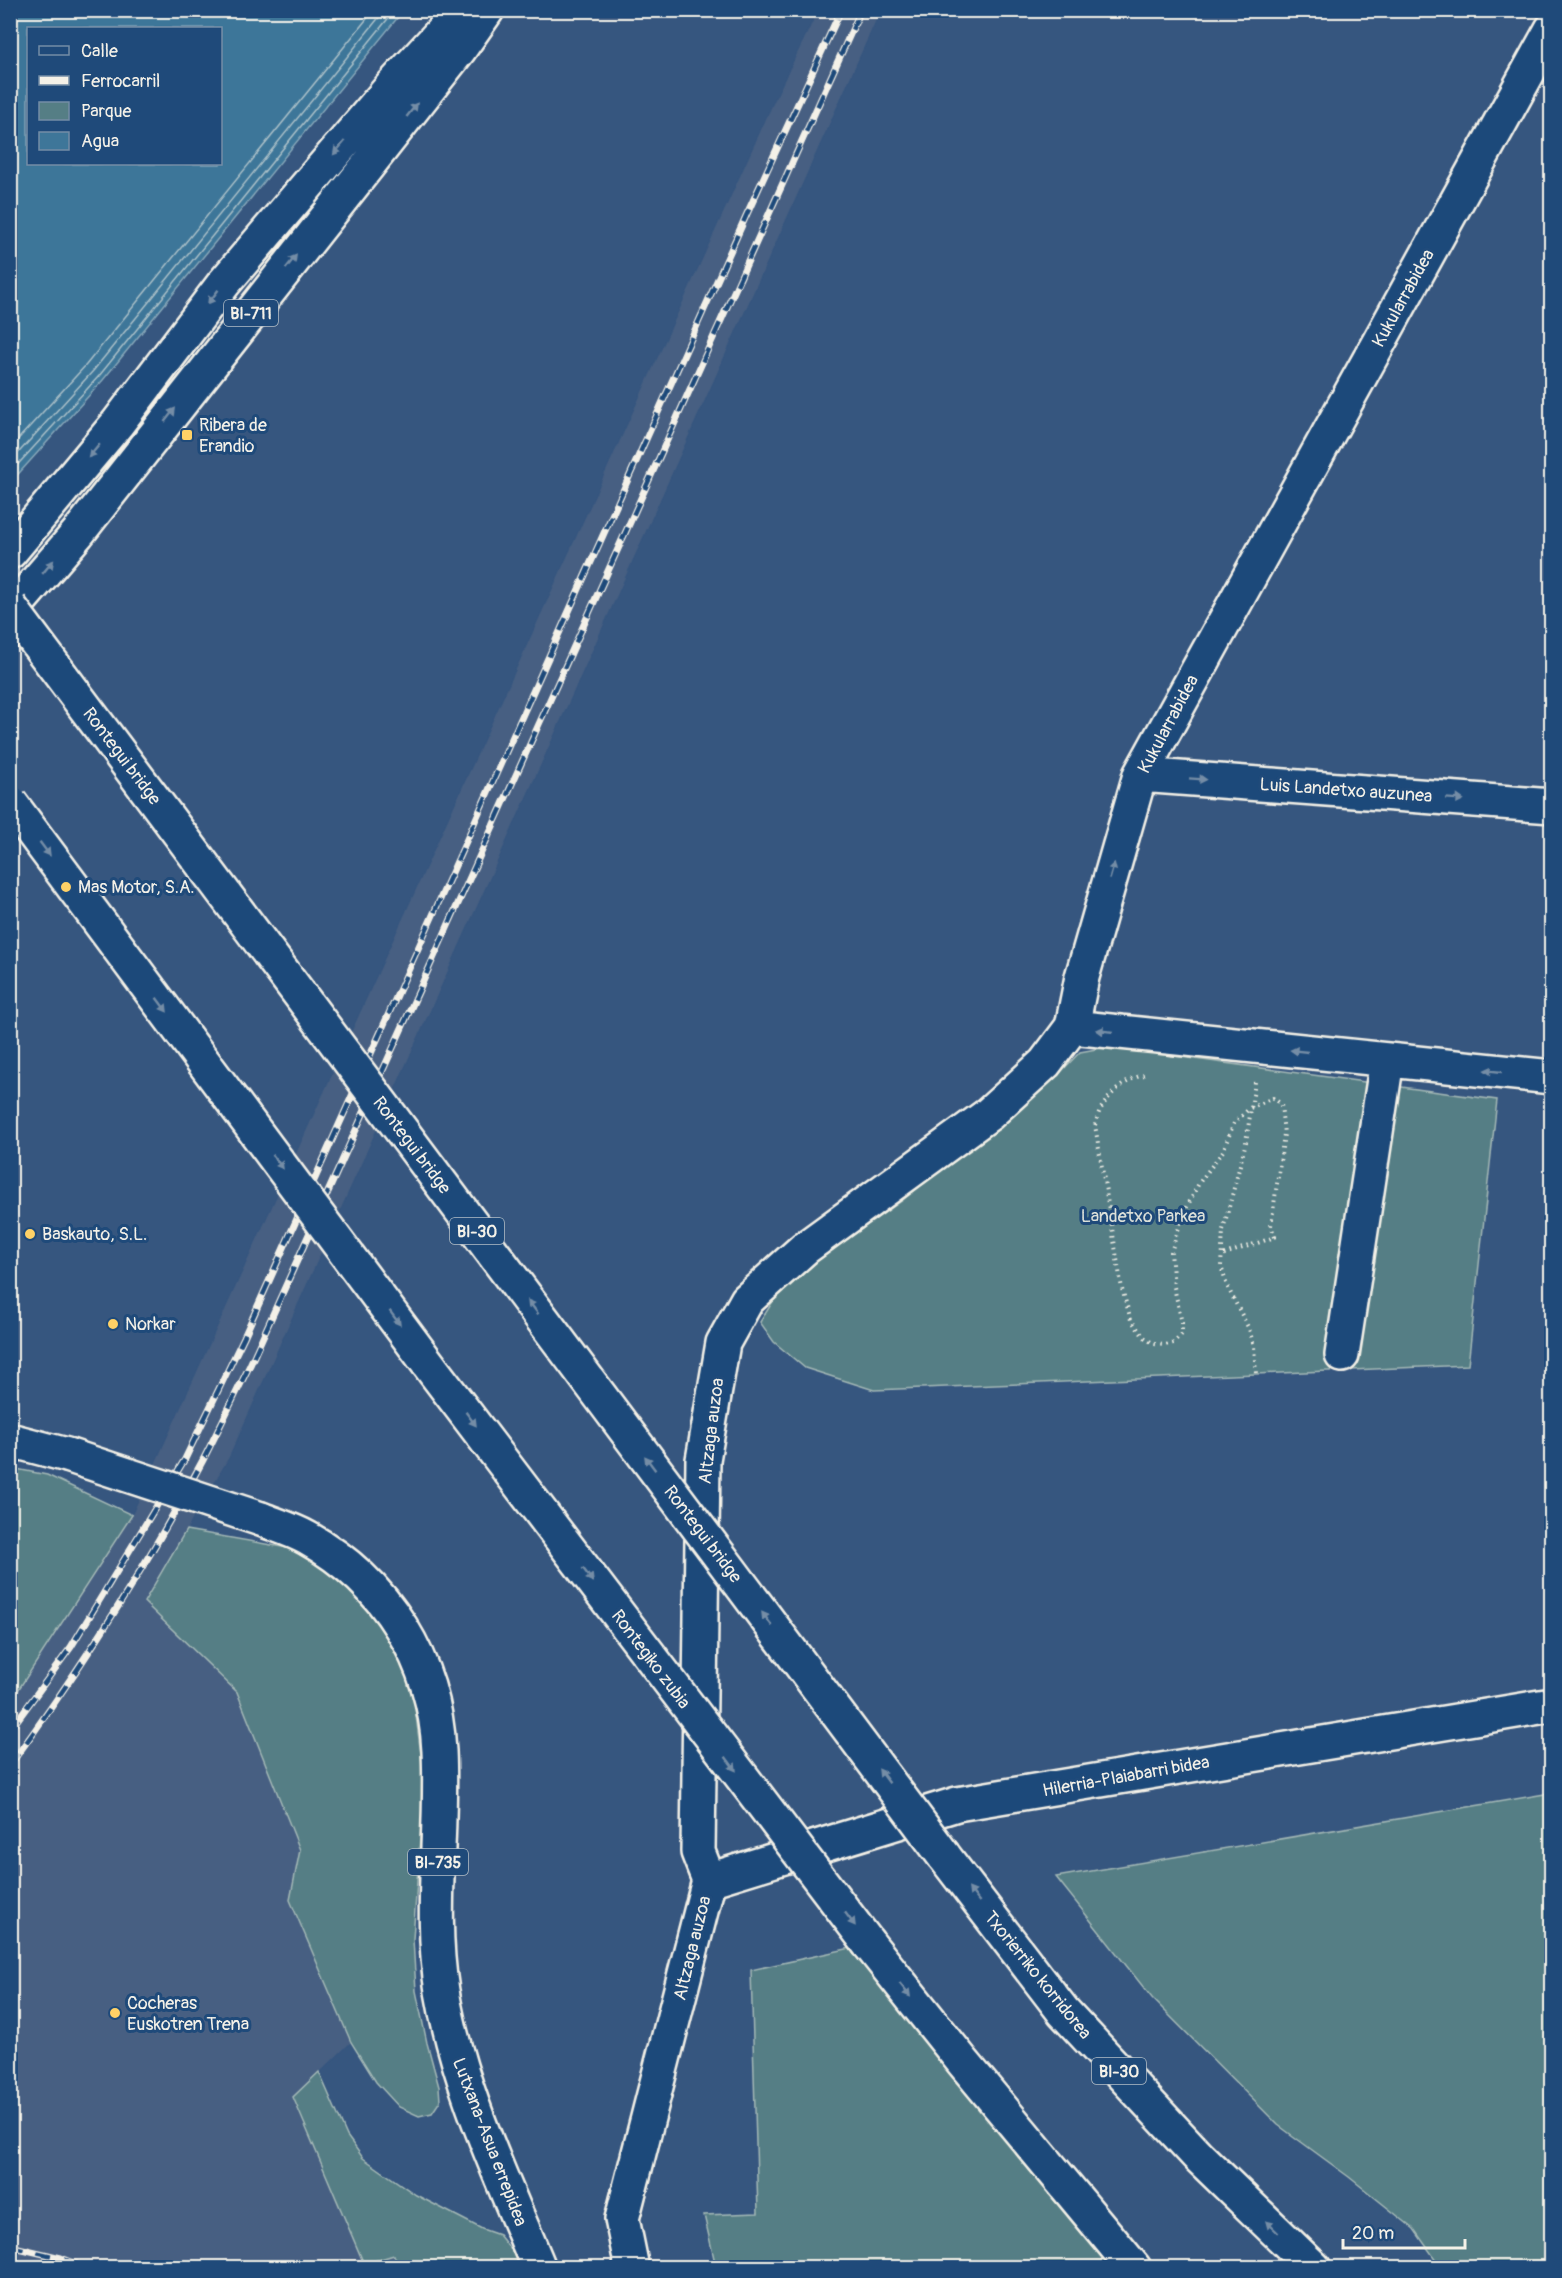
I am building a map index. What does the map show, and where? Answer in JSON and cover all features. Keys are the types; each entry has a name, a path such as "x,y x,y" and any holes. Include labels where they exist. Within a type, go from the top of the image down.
{"main road":[{"name":"BI-711","path":"10,552 117,424 224,283 392,86 462,10"},
{"name":"BI-711","path":"10,612 78,533 459,50 487,10"},
{"path":"1541,10 1544,41"},
{"name":"Kukularrabidea","path":"1072,1028 1082,977 1140,775 1544,41"},
{"name":"Rontegui bridge","path":"10,607 944,1856"},
{"name":"Luis Landetxo auzunea","path":"1140,775 1551,806"},
{"name":"Rontegiko zubia","path":"10,802 435,1373 869,1944 1035,2149"},
{"path":"1072,1028 1551,1077"},
{"name":"Altzaga auzoa","path":"632,2268 622,2219 709,1880 698,1852 703,1460 723,1342 747,1300 805,1248 989,1114 1045,1063 1072,1028"},
{"path":"1342,1355 1387,1060"},
{"name":"Lutxana-Asua errepidea","path":"10,1440 67,1455 261,1519 305,1537 355,1570 377,1593 401,1624 417,1654 430,1691 439,1751 437,1947 442,1991 462,2075 539,2268"},
{"name":"Hilerria-Plaiabarri bidea","path":"709,1880 957,1804 1551,1705"},
{"name":"Txorierriko korridorea","path":"944,1856 1063,2011 1198,2156 1314,2268"},
{"path":"1035,2149 1134,2268"},
{"path":"1035,2149 1148,2268"}],"path":[{"path":"1152,1073 1137,1076 1119,1088 1101,1107 1095,1125 1122,1289 1131,1320 1144,1338 1154,1344 1165,1345 1174,1343 1182,1334 1171,1252 1183,1215 1199,1183 1223,1151 1234,1123 1250,1108 1273,1098 1281,1104 1284,1134 1271,1226 1275,1237 1222,1255"},
{"path":"1256,1077 1246,1142 1222,1230 1221,1266 1227,1286 1249,1329 1254,1347 1256,1374"}],"shaded area":[{"path":"818,11 880,11 229,1457 144,1602 237,1692 301,1850 290,1900 351,2042 293,2098 365,2264 394,2255 399,2267 11,2267 10,1701 132,1515 776,97"}],"green space":[{"name":"Landetxo Parkea","path":"1107,1047 1497,1100 1468,1365 874,1390 805,1368 774,1342 760,1322 780,1290 903,1200 1059,1074 1080,1052"},
{"path":"11,1468 47,1475 132,1515 11,1701"},
{"path":"186,1530 288,1548 331,1571 370,1606 397,1644 413,1692 424,1779 413,1939 416,1991 439,2087 440,2101 432,2113 419,2116 399,2107 376,2082 351,2042 290,1900 300,1850 237,1692 144,1602"},
{"path":"1551,1793 1551,2267 1441,2267 1414,2229 1349,2177 1278,2125 1152,1998 1056,1877"},
{"path":"869,1944 1134,2267 716,2267 704,2215 758,2213 751,1970"},
{"path":"319,2072 347,2136 363,2158 416,2195 482,2229 499,2235 512,2251 519,2267 399,2267 394,2255 364,2264 293,2097"}],"water":[{"path":"11,10 403,11 103,380 11,482"}],"railway":[{"path":"10,1730 71,1647 185,1459 244,1337 746,216 841,10"},
{"path":"10,1765 88,1654 136,1578 182,1500 250,1365 861,10"},
{"path":"10,2246 61,2258 87,2268"}],"place":[{"name":"Ribera de Erandio","path":"187,435"},
{"name":"Mas Motor, S.A.","path":"66,887"},
{"name":"Baskauto, S.L.","path":"30,1234"},
{"name":"Norkar","path":"113,1324"},
{"name":"Cocheras Euskotren Trena","path":"115,2013"}]}
